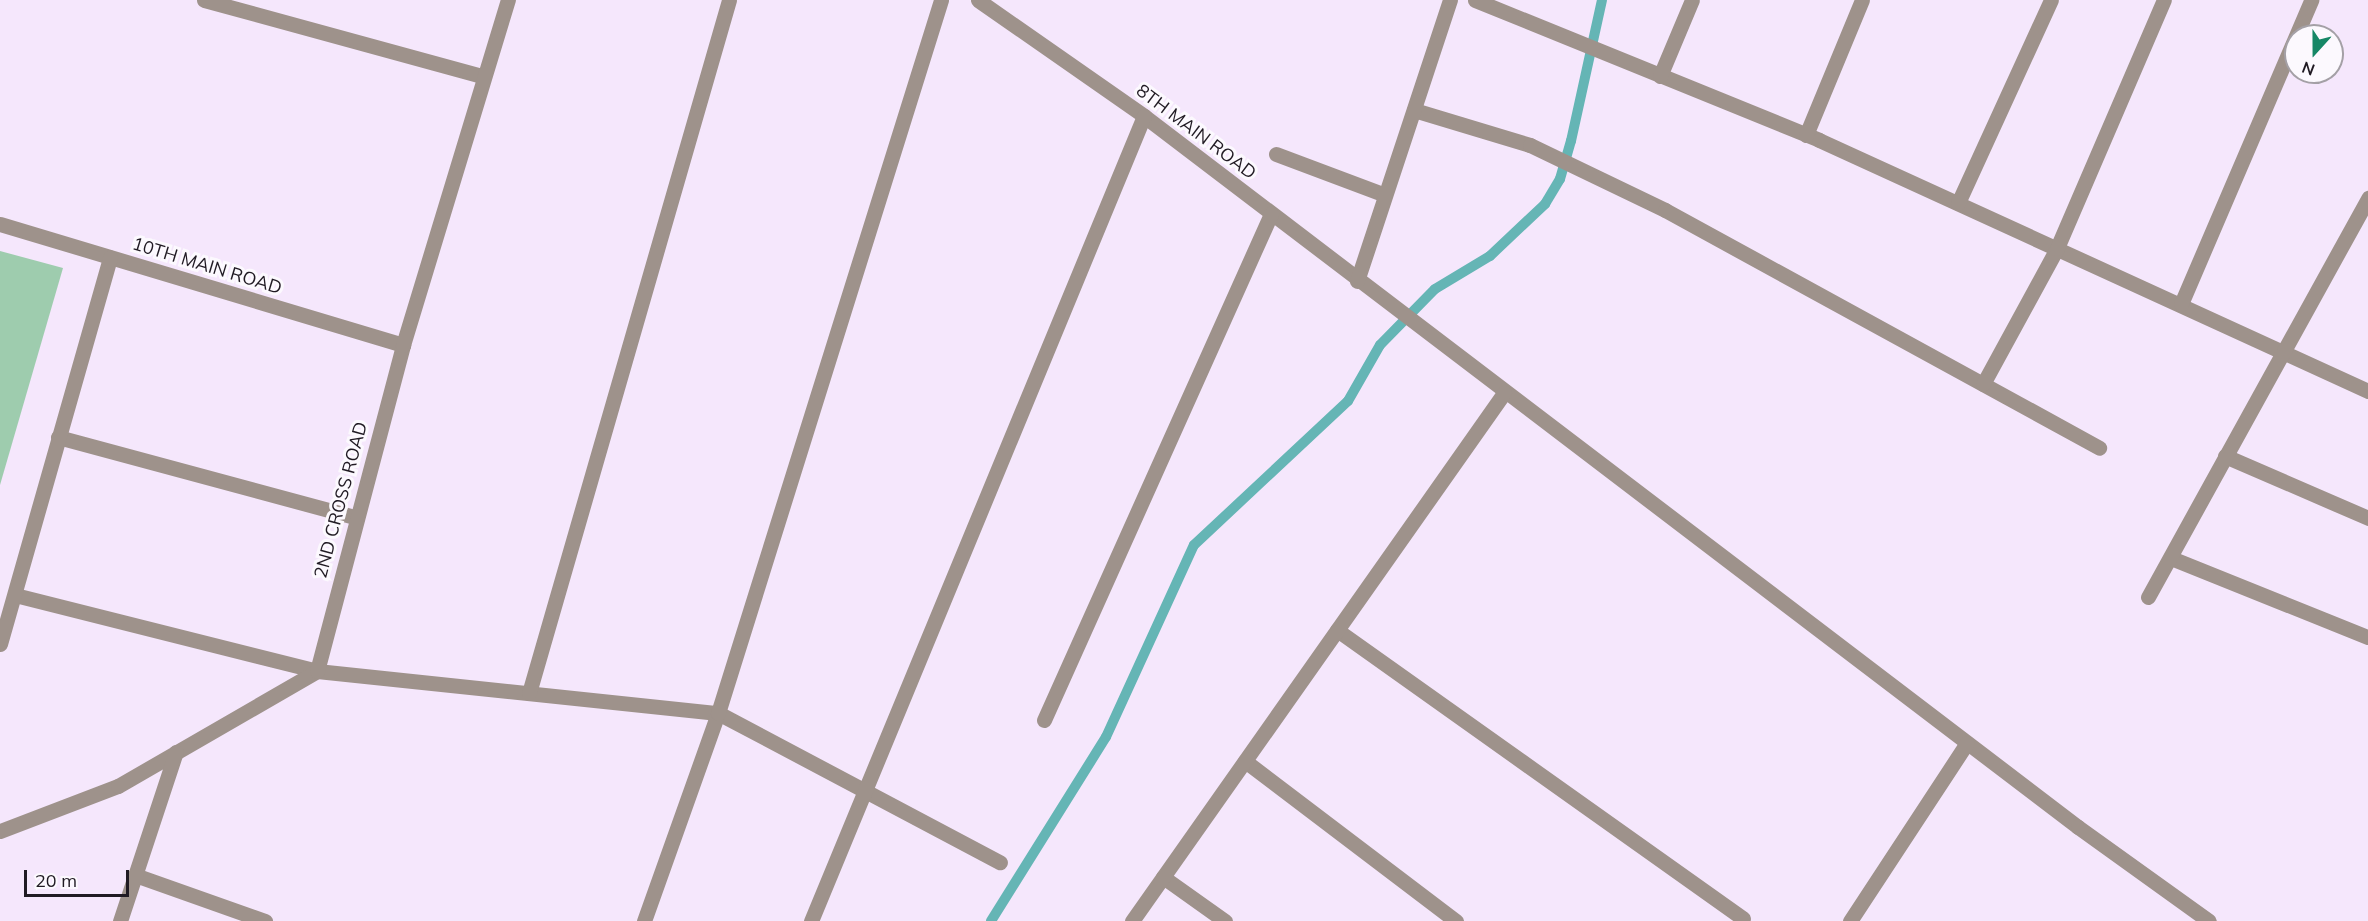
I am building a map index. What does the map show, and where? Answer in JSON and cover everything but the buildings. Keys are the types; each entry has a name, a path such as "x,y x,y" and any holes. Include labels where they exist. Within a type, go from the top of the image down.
{"street":[{"path":"204,0 482,76"},
{"name":"2ND CROSS ROAD","path":"317,671 355,517 403,345 482,76 508,0"},
{"path":"529,693 729,0"},
{"path":"644,921 718,713 941,0"},
{"name":"8TH MAIN ROAD","path":"978,0 1144,116 1504,393 1967,743 2206,920"},
{"path":"1357,281 1450,0"},
{"path":"1475,0 1806,135 2281,349 2368,391"},
{"path":"1660,76 1692,0"},
{"path":"1806,135 1862,0"},
{"path":"1958,203 2051,0"},
{"path":"1983,384 2057,248 2164,0"},
{"path":"2181,304 2311,0"},
{"path":"1414,110 1530,145 1665,210 2099,448"},
{"path":"811,921 1144,116"},
{"path":"1276,154 1385,195"},
{"path":"2148,597 2171,558 2281,349 2368,198"},
{"path":"1044,720 1270,214"},
{"name":"10TH MAIN ROAD","path":"0,224 403,345"},
{"path":"0,644 110,257"},
{"path":"1132,921 1504,393"},
{"path":"58,436 355,517"},
{"path":"2225,456 2368,518"},
{"path":"2171,558 2368,637"},
{"path":"15,595 317,671 718,713 1000,862"},
{"path":"1337,630 1743,919"},
{"path":"0,831 117,786 317,671"},
{"path":"1850,921 1967,743"},
{"path":"120,921 176,752"},
{"path":"1245,761 1456,921"},
{"path":"135,875 265,921"},
{"path":"1163,877 1225,921"}],"green space":[{"path":"0,251 63,268 0,485"}],"waterway":[{"path":"991,921 1106,737 1194,545 1348,401 1380,345 1435,289 1490,256 1545,204 1560,179 1571,141 1602,0"}]}
